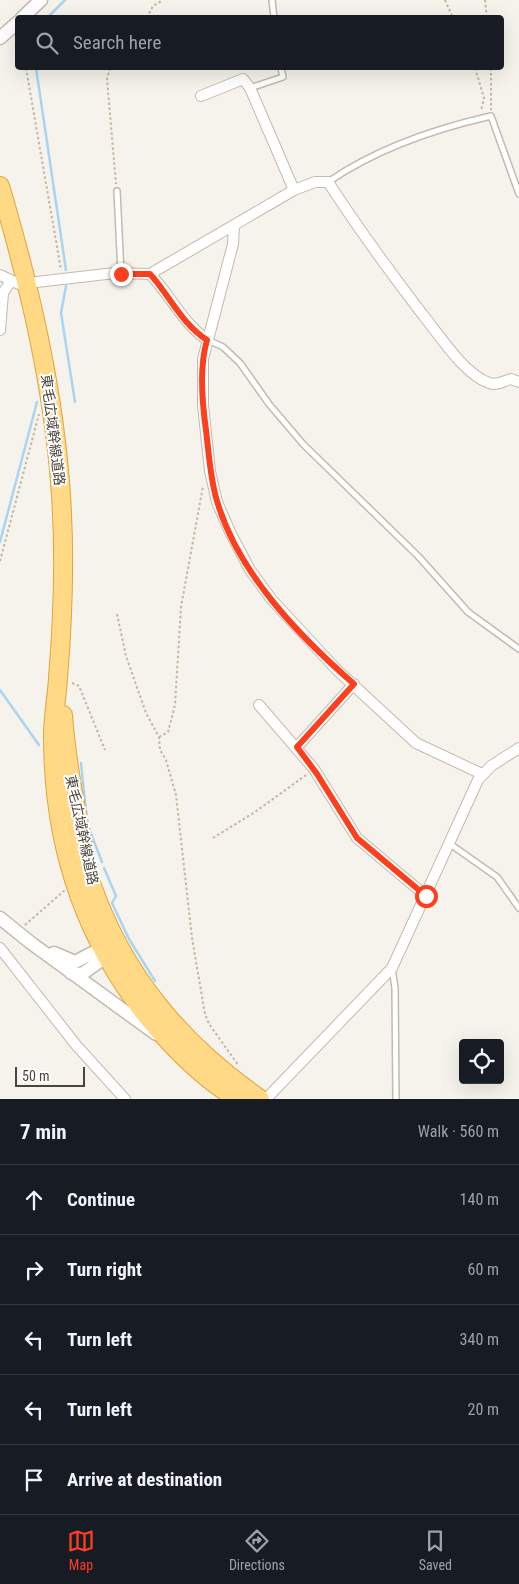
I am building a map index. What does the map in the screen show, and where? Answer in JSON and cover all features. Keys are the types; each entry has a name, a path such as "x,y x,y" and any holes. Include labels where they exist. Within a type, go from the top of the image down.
{"highway":[{"name":"東毛広域幹線道路","path":"0,186 19,282 50,402 61,495 62,552 58,680 52,734 54,782 63,846 73,882 144,1012 174,1048 237,1099"},
{"name":"東毛広域幹線道路","path":"58,680 69,772 88,871 102,909 109,950 147,991 180,1032 226,1074 260,1099"}],"street":[{"path":"25,15 40,0"},
{"path":"0,38 15,25"},
{"path":"201,96 243,79 250,88 294,190"},
{"path":"0,274 19,282 121,274 150,274 294,190 315,182 328,182 401,288 458,358 481,379 491,384 511,379 519,382"},
{"path":"234,226 233,244 207,340 204,359 203,405 210,471 223,516 257,580 272,600 312,644 416,743 482,774"},
{"path":"150,274 165,291 179,314 207,340"},
{"path":"0,330 3,293 19,282"},
{"path":"297,747 354,684"},
{"path":"259,705 314,769 357,838 426,896"},
{"path":"266,1099 392,968 475,786 482,774 519,748"},
{"path":"0,918 174,1048"},
{"path":"18,931 68,960 78,961 109,950"},
{"path":"0,948 76,1045 125,1099"},
{"path":"71,972 82,974 109,950"}],"lane":[{"path":"272,0 274,15"},
{"path":"250,88 283,76 281,70"},
{"path":"328,182 368,158 418,138 479,118 491,116 519,194"},
{"path":"117,191 121,274"},
{"path":"207,340 223,347 240,363 269,404 303,444 418,556 468,612 519,649"},
{"path":"450,844 497,877 519,908"},
{"path":"392,968 395,988 396,1099"}],"path":[{"path":"148,15 153,6 163,0"},
{"path":"445,0 452,15"},
{"path":"485,0 487,15"},
{"path":"26,70 62,280"},
{"path":"109,70 107,79 117,191"},
{"path":"476,70 484,98 479,118"},
{"path":"491,70 491,116"},
{"path":"0,561 37,416 43,406 50,402"},
{"path":"159,737 168,732 175,705 181,607 204,477 210,471"},
{"path":"117,614 126,656 146,713 159,737 160,750 172,776 180,815 192,938 205,1014 209,1024 241,1068"},
{"path":"58,680 75,683 79,686 105,750"},
{"path":"212,838 255,812 314,769"},
{"path":"18,931 73,882"}],"waterway":[{"path":"50,15 65,0"},
{"path":"36,70 66,270"},
{"path":"66,286 61,313 75,402"},
{"path":"0,542 37,402"},
{"path":"0,690 39,745"},
{"path":"81,763 87,821"},
{"path":"88,826 102,862"},
{"path":"104,868 116,896 112,903 129,939 155,981"}],"route":[{"path":"121,274 150,274 165,291 179,314 207,340 204,359 203,405 210,471 217,502 244,558 272,600 318,651 354,684 297,747 317,774 357,838 426,896"}]}
